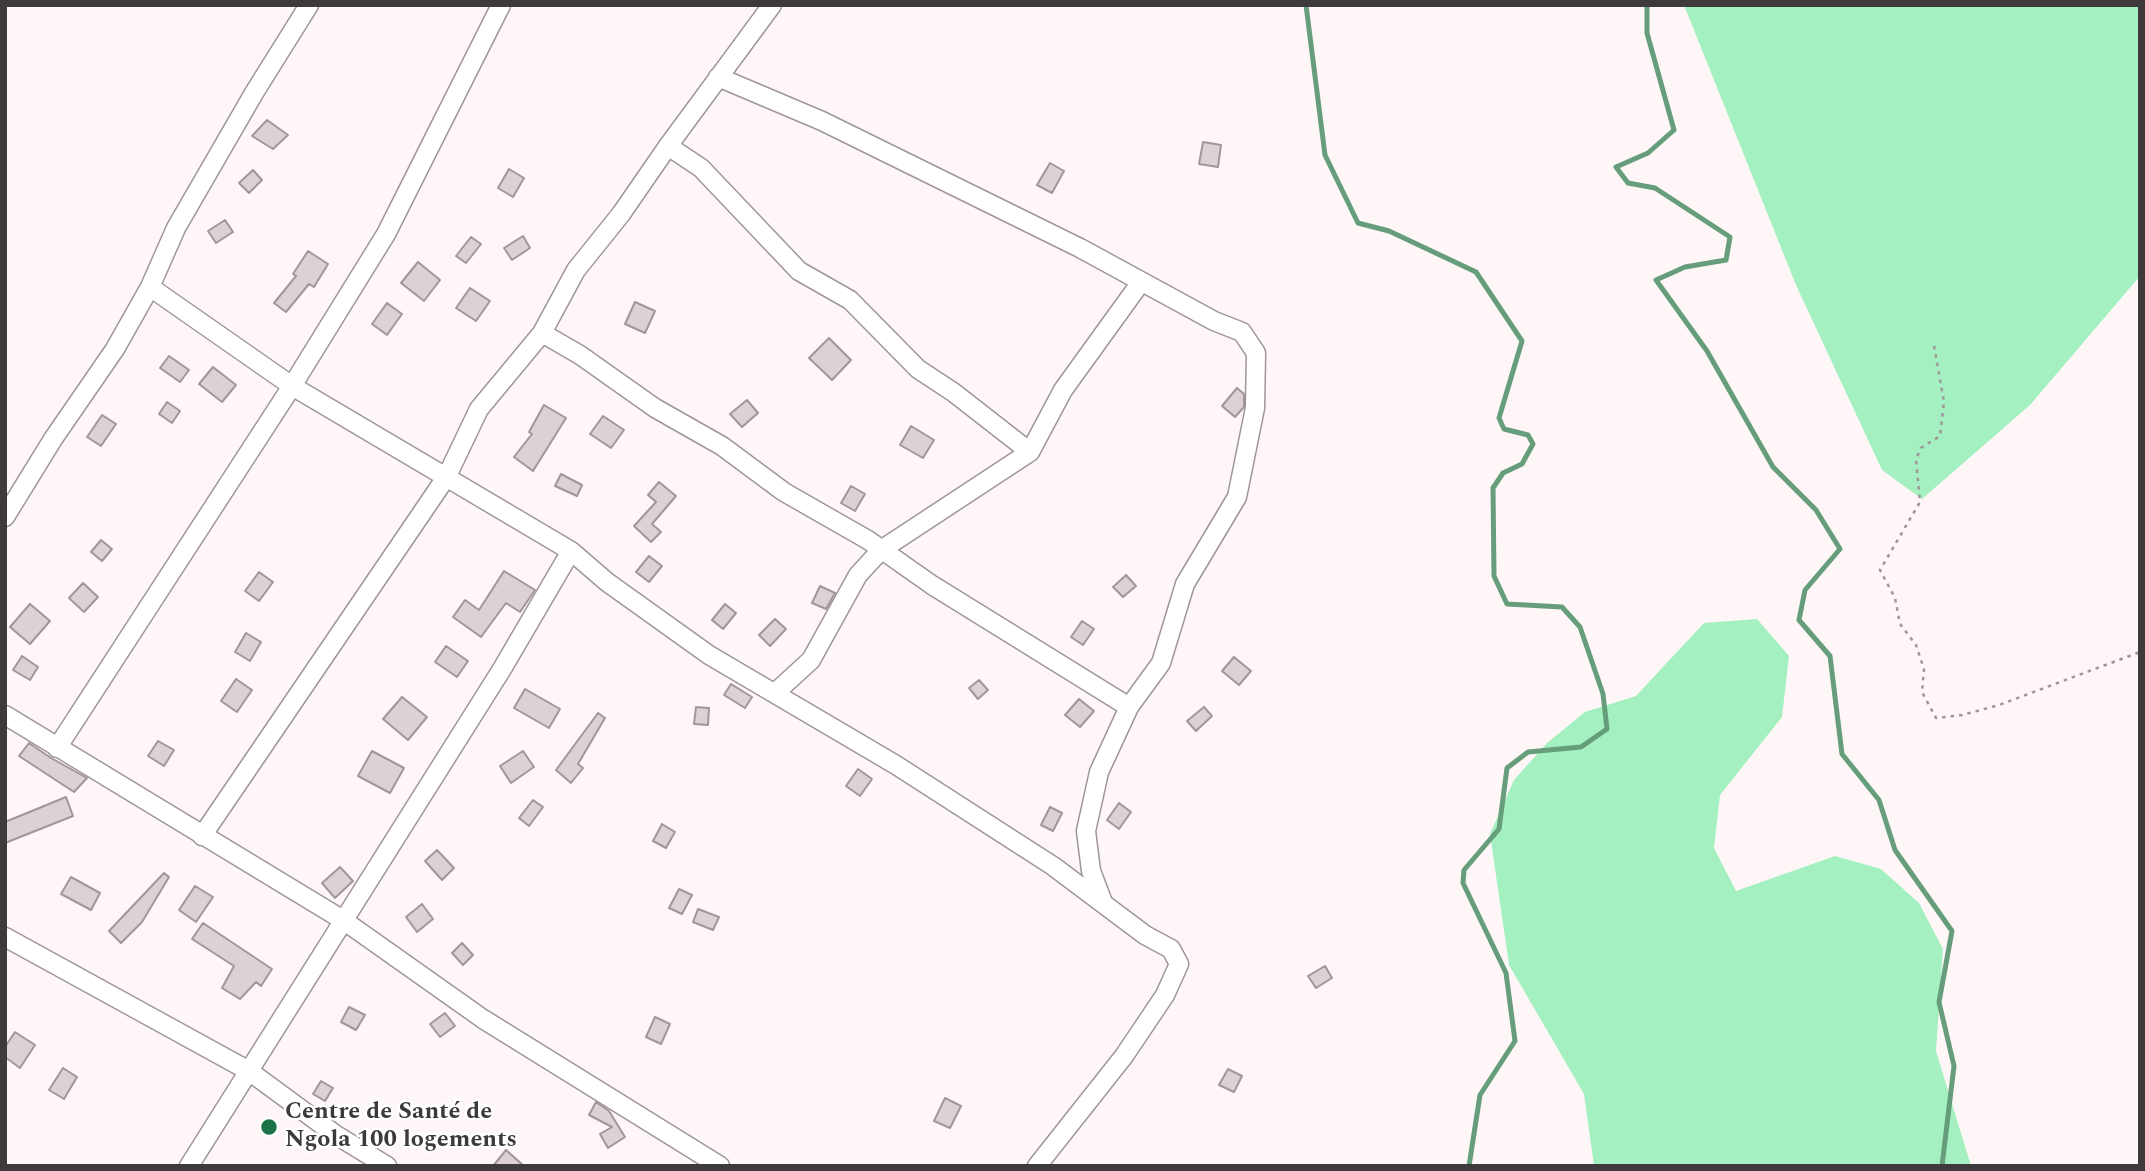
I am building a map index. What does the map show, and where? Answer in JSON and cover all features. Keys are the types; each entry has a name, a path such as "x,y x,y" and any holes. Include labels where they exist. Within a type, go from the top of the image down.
{"street":[{"path":"5,517 53,439 115,349 150,287 176,228 309,5"},
{"path":"57,748 292,386 386,234 501,5"},
{"path":"202,836 447,476 479,409 542,333 576,270 621,214 667,146 772,5"},
{"path":"718,76 908,163 1080,248 1141,282 1242,332 1256,353 1258,379 1237,497 1185,584 1161,663 1129,707 1099,772 1086,831 1091,871 1102,900"},
{"path":"667,146 701,168 799,271 850,300 918,369 953,392 1030,452"},
{"path":"775,693 811,660 858,575 881,550 1030,452 1063,390 1141,282"},
{"path":"150,287 292,386 571,551 607,582 709,655 896,765 1102,900 1145,935 1171,949 1180,964 1165,995 1140,1033 1037,1166"},
{"path":"542,333 580,355 655,408 722,446 784,492 1129,707"},
{"path":"189,1166 502,668 571,551"},
{"path":"5,715 343,920 483,1019 720,1166"},
{"path":"5,937 248,1071 336,1135 387,1166"}],"path":[{"path":"1934,346 1944,402 1940,436 1921,448 1916,459 1920,502 1880,570 1895,598 1900,624 1916,645 1924,669 1922,692 1937,718 1962,715 1999,705 2140,652"}],"green space":[{"path":"1684,5 2140,5 2140,276 2030,405 1922,499 1882,470 1796,285"},
{"path":"1757,619 1789,656 1782,717 1720,795 1714,848 1736,891 1835,856 1881,869 1919,903 1943,949 1936,1051 1971,1166 1594,1166 1584,1094 1509,965 1490,834 1514,780 1547,743 1585,712 1636,696 1704,623"}],"building":[{"path":"267,120 288,135 273,149 252,136"},
{"path":"1203,142 1221,145 1218,167 1199,164"},
{"path":"1050,163 1064,171 1052,193 1037,185"},
{"path":"509,169 524,178 513,197 498,188"},
{"path":"253,170 262,180 249,193 239,183"},
{"path":"225,220 233,232 216,243 208,231"},
{"path":"523,236 530,248 512,260 504,248"},
{"path":"471,237 481,244 466,263 456,256"},
{"path":"308,251 328,264 314,287 309,284 286,312 274,303 296,276 293,274"},
{"path":"418,262 440,280 424,301 401,283"},
{"path":"470,288 490,301 476,321 456,308"},
{"path":"635,302 655,311 645,333 625,324"},
{"path":"387,303 402,314 387,335 372,324"},
{"path":"829,338 851,360 832,380 809,358"},
{"path":"169,356 189,370 180,382 160,368"},
{"path":"213,367 236,385 222,402 199,384"},
{"path":"1237,388 1244,394 1244,407 1235,417 1222,406"},
{"path":"747,400 758,413 742,427 730,414"},
{"path":"167,402 180,411 172,423 159,414"},
{"path":"544,405 566,418 533,471 514,457 532,434 529,432"},
{"path":"102,415 116,424 101,446 87,437"},
{"path":"603,416 624,430 611,448 590,434"},
{"path":"911,426 934,440 923,458 900,445"},
{"path":"561,474 582,485 577,496 555,486"},
{"path":"659,482 676,496 652,524 661,532 651,542 634,526 656,502 648,495"},
{"path":"851,486 865,494 855,511 841,503"},
{"path":"101,540 112,549 102,561 91,552"},
{"path":"649,556 662,566 649,582 636,572"},
{"path":"504,571 535,590 520,612 506,603 481,637 453,617 465,600 479,610"},
{"path":"259,572 273,582 259,601 245,591"},
{"path":"1126,575 1136,586 1123,597 1113,587"},
{"path":"83,583 98,597 84,612 69,598"},
{"path":"820,586 835,593 826,609 812,603"},
{"path":"30,604 50,621 30,644 10,627"},
{"path":"725,604 736,613 723,629 712,620"},
{"path":"775,619 786,629 770,646 759,635"},
{"path":"1082,621 1094,629 1083,645 1071,637"},
{"path":"246,633 261,642 250,661 235,652"},
{"path":"446,646 468,661 457,677 435,662"},
{"path":"22,656 38,667 30,680 13,670"},
{"path":"1234,657 1251,671 1239,685 1222,671"},
{"path":"236,679 252,690 237,712 221,701"},
{"path":"979,680 988,690 978,699 969,688"},
{"path":"731,684 752,697 745,708 724,695"},
{"path":"525,689 560,709 549,728 514,708"},
{"path":"402,697 427,717 408,740 383,719"},
{"path":"1079,699 1094,711 1080,727 1065,715"},
{"path":"696,707 709,708 708,725 694,724"},
{"path":"1204,707 1212,716 1196,731 1187,721"},
{"path":"598,713 605,718 578,764 583,768 571,783 556,770"},
{"path":"158,741 174,750 164,766 148,756"},
{"path":"29,743 87,778 74,792 19,756"},
{"path":"372,751 404,768 390,793 358,776"},
{"path":"523,751 534,767 511,783 500,766"},
{"path":"858,769 872,779 860,796 846,786"},
{"path":"66,797 73,816 5,843 5,822"},
{"path":"533,800 543,807 529,826 519,818"},
{"path":"1119,803 1131,812 1119,829 1107,820"},
{"path":"1050,807 1062,813 1053,831 1041,825"},
{"path":"662,824 675,832 666,848 653,841"},
{"path":"437,850 454,868 442,880 425,861"},
{"path":"340,867 353,881 335,898 322,883"},
{"path":"164,873 169,877 142,922 121,943 109,931"},
{"path":"71,877 100,893 91,910 61,894"},
{"path":"195,886 213,897 196,922 179,910"},
{"path":"679,889 692,895 682,914 669,908"},
{"path":"422,904 433,919 417,932 406,917"},
{"path":"698,909 719,917 713,930 693,922"},
{"path":"203,923 272,969 261,986 256,982 240,999 222,988 234,966 192,939"},
{"path":"462,943 473,955 463,965 452,953"},
{"path":"1325,966 1332,978 1316,988 1308,976"},
{"path":"349,1007 365,1015 356,1030 341,1022"},
{"path":"445,1013 455,1026 440,1037 430,1024"},
{"path":"655,1017 670,1024 661,1044 646,1037"},
{"path":"15,1032 35,1045 20,1068 5,1057 5,1047"},
{"path":"63,1068 77,1077 64,1099 49,1090"},
{"path":"1228,1069 1242,1076 1234,1092 1219,1085"},
{"path":"321,1081 333,1088 325,1101 313,1094"},
{"path":"945,1098 961,1106 950,1128 934,1121"},
{"path":"596,1102 609,1111 625,1137 608,1148 600,1134 612,1127 589,1115"},
{"path":"506,1150 524,1166 493,1166"}],"waterway":[{"path":"1306,5 1325,155 1358,223 1389,231 1476,272 1522,341 1499,418 1504,429 1528,435 1533,444 1522,464 1503,473 1493,488 1494,576 1507,604 1562,607 1580,627 1603,694 1607,729 1581,747 1528,752 1507,768 1499,829 1464,870 1463,883 1506,973 1515,1041 1480,1095 1469,1166"},
{"path":"1647,5 1647,33 1674,130 1648,153 1616,167 1628,183 1655,188 1730,237 1726,260 1685,267 1656,280 1707,351 1773,467 1816,510 1840,549 1805,590 1799,620 1830,656 1842,754 1879,800 1895,850 1952,931 1939,1002 1954,1066 1942,1166"}],"place":[{"name":"Centre de Santé de Ngola 100 logements","path":"269,1127"}]}
